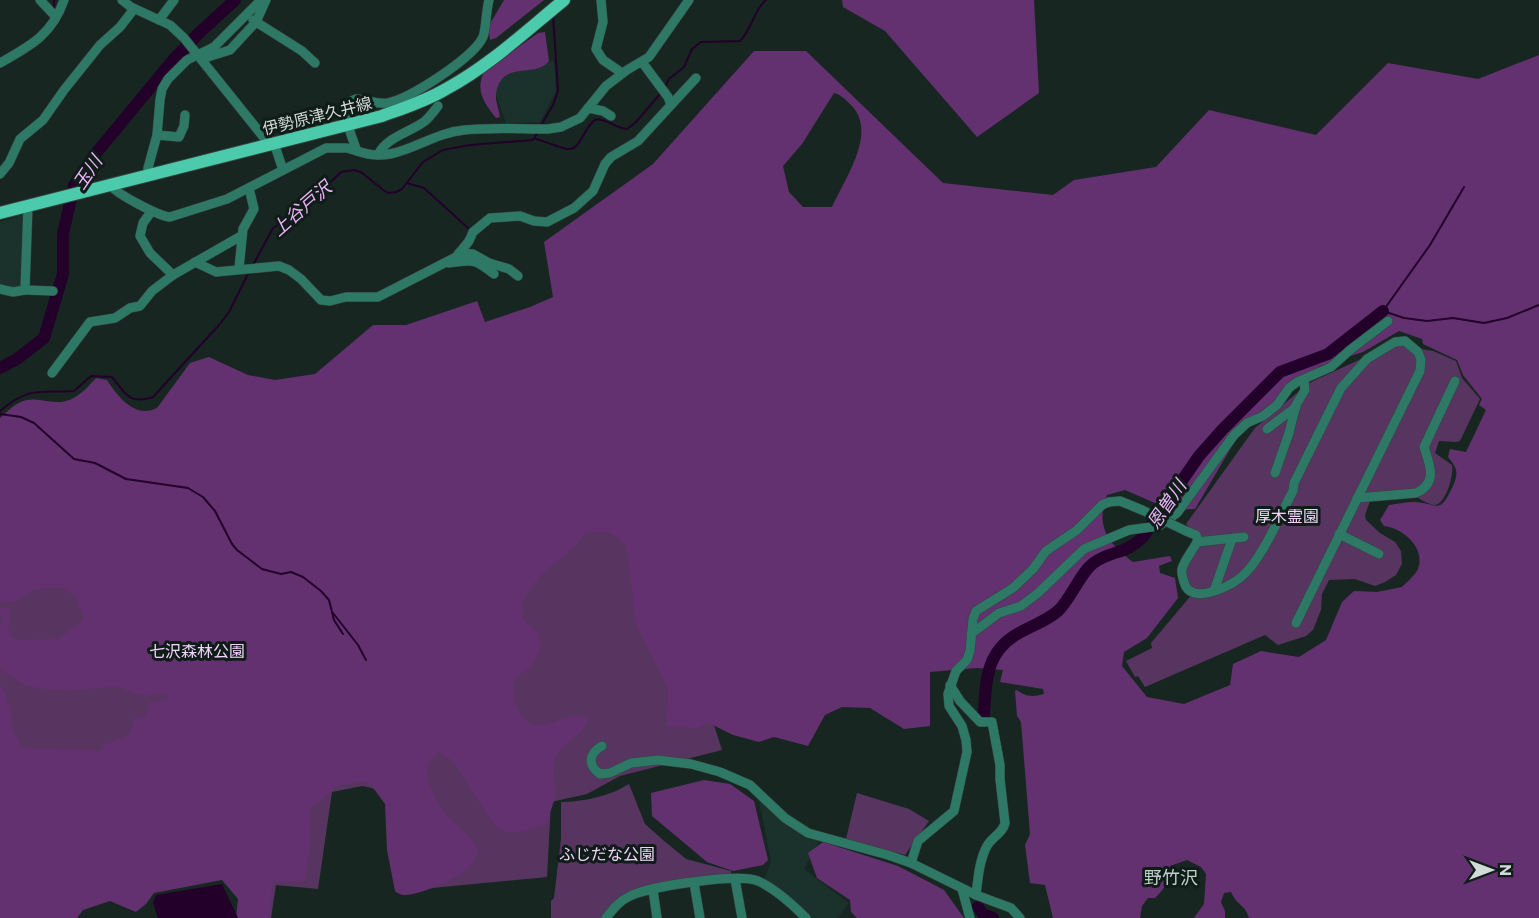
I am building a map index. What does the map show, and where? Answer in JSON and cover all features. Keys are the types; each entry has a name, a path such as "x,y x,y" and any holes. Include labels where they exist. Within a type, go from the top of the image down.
{"main road":[{"name":"伊勢原津久井線","path":"28,206 401,109 444,90 480,68 564,0"},
{"path":"0,213 28,206"}],"street":[{"path":"39,0 56,17"},
{"path":"0,63 42,37 56,17 64,0"},
{"path":"122,0 134,9 170,25 184,38 271,144 283,170"},
{"path":"159,20 174,0"},
{"path":"149,175 148,168 157,135 162,89 187,60 214,47 261,0"},
{"path":"196,55 230,50 256,22 266,0"},
{"path":"357,151 346,110 351,100 360,99 378,104 397,100 432,81 477,46 485,31 485,15 489,0"},
{"path":"601,0 603,22 596,50 603,60 622,73"},
{"path":"110,185 114,190 151,212 170,217 249,189 330,147 378,155 398,153 450,132 465,129 561,127 573,123 606,86 652,53 689,0"},
{"path":"0,174 9,164 20,139 43,120 100,45 120,27 134,9"},
{"path":"246,16 302,51 315,63"},
{"path":"642,62 671,105"},
{"path":"195,262 216,272 242,268 284,267 301,279 321,300 378,297 446,263 459,253 473,232 490,218 520,216 534,221 547,222 574,208 593,191 605,164 611,157 641,138 696,78"},
{"path":"378,155 380,150 410,128 423,122 438,106"},
{"path":"588,108 603,111 611,116"},
{"path":"157,135 179,137 184,126 185,115"},
{"path":"242,268 241,236 254,209 249,189"},
{"path":"25,290 28,206"},
{"path":"151,212 143,223 140,236 150,253 173,275"},
{"path":"56,371 79,342 90,322 115,318 130,308 140,306 152,291 173,275 241,236"},
{"path":"459,253 473,254 489,263 509,268 518,276"},
{"path":"446,263 477,261 494,274"},
{"path":"0,289 53,291"},
{"path":"971,634 999,613 1021,606 1084,549 1130,530 1159,526 1177,513 1234,435 1247,423 1263,416 1277,405 1289,388 1331,367 1388,321"},
{"path":"911,863 918,841 954,811 967,752 962,726 949,706 948,694 956,671 967,660 976,611 1013,588 1033,569 1046,551 1077,531 1102,505 1109,502 1120,501 1196,536 1197,542 1182,569 1185,586 1190,592 1200,594 1214,591 1239,579 1251,568 1293,491 1294,483 1341,388 1368,359 1395,342 1405,341 1418,352 1421,360 1420,370 1296,623"},
{"path":"1275,473 1296,406 1305,390 1304,381"},
{"path":"1357,498 1416,493 1422,490 1431,478 1432,471 1424,447 1455,381"},
{"path":"1267,429 1296,406"},
{"path":"1365,482 1375,497"},
{"path":"1339,534 1379,554"},
{"path":"1197,542 1244,537"},
{"path":"1214,591 1232,538"},
{"path":"950,685 980,722 992,722 1000,765 1004,829 993,836 986,848 979,870 976,895"},
{"path":"602,746 593,752 591,758 592,767 600,774 607,774 631,763 658,760 691,764 720,772 750,785 796,827 816,836 911,863 976,895 1011,908 1020,918"},
{"path":"735,879 742,918"},
{"path":"606,918 619,902 628,897 694,883 735,879 752,879 771,888 800,916"},
{"path":"694,883 700,918"},
{"path":"962,888 970,918"},
{"path":"653,890 657,918"}],"shaded area":[{"path":"554,61 556,91 540,122 506,123 496,95 500,81 522,68"},
{"path":"25,214 21,288 0,286 0,222"},
{"path":"758,795 819,841 804,869 849,903 837,918 810,918 763,882 771,862"},
{"path":"222,884 238,918 158,918 153,903 156,895"}],"green space":[{"path":"504,0 544,0 496,38 490,40 488,27"},
{"path":"842,0 1034,0 1039,93 977,137 885,31 843,7"},
{"path":"545,32 549,61 536,69 512,73 499,83 496,94 500,117 496,118 482,96 480,85 484,72 538,33"},
{"path":"754,51 806,51 943,183 1053,195 1074,180 1156,167 1209,110 1316,135 1388,63 1478,79 1539,55 1539,918 1249,918 1231,892 1224,893 1221,902 1225,918 1194,918 1204,904 1206,874 1201,867 1187,860 1170,866 1167,884 1155,898 1148,898 1142,906 1140,918 1053,918 1045,885 1030,883 1025,845 1030,834 1021,722 1017,716 1015,691 1033,696 1044,694 1043,689 1000,682 1003,670 977,668 930,672 930,726 904,729 870,708 842,707 825,715 808,746 774,737 759,742 733,735 709,723 697,728 667,726 668,688 636,624 627,547 614,535 599,532 586,533 574,547 539,576 521,603 523,619 537,632 541,647 531,665 514,680 513,696 519,712 526,721 534,725 542,725 568,717 587,718 582,730 563,746 555,758 554,801 546,824 514,832 504,831 498,827 457,767 439,752 430,760 427,767 431,790 444,812 469,837 478,852 463,872 435,887 410,895 402,895 395,891 387,850 385,804 368,781 339,785 311,808 309,852 304,881 272,882 271,918 236,918 238,899 222,880 154,893 136,912 110,901 83,910 77,918 0,918 0,686 6,693 13,731 21,746 29,749 95,750 98,752 104,749 103,746 130,734 134,719 146,716 150,702 169,700 167,694 148,696 136,694 120,686 71,690 34,687 21,683 0,668 0,626 3,619 0,617 0,607 8,608 9,636 18,640 58,639 84,620 77,597 63,588 31,591 15,602 0,601 0,418 24,401 62,402 68,400 79,395 96,378 107,380 116,393 134,408 149,411 157,408 190,363 209,357 248,375 275,380 315,374 373,325 406,325 477,301 485,322 530,307 553,297 544,242 653,164","holes":["834,93 846,100 858,115 861,127 857,155 832,207 803,207 789,192 783,166 802,144","1399,331 1422,339 1423,344 1457,360 1463,375 1482,399 1479,405 1486,410 1466,452 1450,449 1448,457 1455,467 1456,477 1441,505 1413,502 1389,505 1380,520 1384,526 1398,530 1416,546 1420,561 1417,571 1402,587 1377,592 1354,591 1342,602 1326,640 1299,657 1261,651 1233,664 1230,685 1184,704 1147,697 1122,666 1124,652 1147,638 1178,598 1175,578 1160,573 1159,566 1172,561 1170,556 1133,562 1117,548 1103,525 1102,516 1107,495 1125,490 1171,510 1195,509 1245,424 1320,366 1363,352"]},
{"name":"厚木霊園","path":"1398,342 1410,347 1433,351 1456,361 1462,378 1480,399 1460,441 1439,441 1435,453 1452,465 1452,469 1448,488 1438,504 1428,503 1409,492 1370,501 1365,515 1366,520 1380,533 1395,542 1401,551 1402,564 1396,575 1375,586 1355,579 1329,580 1322,594 1321,610 1313,630 1306,636 1278,645 1265,635 1145,687 1138,676 1135,677 1126,661 1152,648 1151,643 1194,592 1183,572 1197,535 1186,524 1255,428 1309,383"},
{"name":"七沢森林公園","path":"0,439 627,496 722,750 620,776 587,794 551,802 547,877 401,891 385,791 362,786 332,792 318,889 276,885 271,918 233,871 0,918"},
{"path":"704,780 730,784 754,801 768,860 763,865 733,871 707,862 652,816 651,793"},
{"name":"ふじだな公園","path":"629,784 645,824 686,859 731,871 731,876 643,890 605,918 551,918 551,901 554,898 561,839 561,802 596,798"},
{"path":"857,793 909,809 929,821 905,855 846,839"},
{"path":"823,842 898,866 944,890 964,918 857,918 851,912 850,900 817,878 808,853"}],"waterway":[{"path":"54,0 54,10"},
{"name":"玉川","path":"0,368 17,359 44,338 63,274 63,234 74,185 93,157 173,60 235,0"},
{"path":"665,87 669,79 684,67 692,49 701,42 740,41 758,9 766,0"},
{"name":"上谷戸沢","path":"540,127 558,91 553,15"},
{"path":"536,139 572,149 595,120 602,120 627,129 660,94"},
{"name":"上谷戸沢","path":"252,267 273,228 301,211 341,172 354,170 361,172 388,193 396,192 402,189 423,162 443,150 470,145 533,140 538,132"},
{"path":"407,183 424,188 468,228"},
{"path":"1464,187 1430,245 1383,311 1404,318 1427,321 1453,318 1484,323 1507,318 1539,305"},
{"name":"上谷戸沢","path":"0,411 27,394 74,391 91,376 112,377 133,399 153,397 229,312 249,272"},
{"name":"恩曽川","path":"984,713 987,678 1000,648 1008,640 1059,610 1085,571 1095,562 1130,547 1143,537 1199,456 1280,372 1328,354 1383,311"},
{"path":"0,414 21,417 34,423 74,459 95,463 126,479 188,488 203,497 215,511 237,550 262,569 281,574 291,572 303,577 321,591 329,600 334,620 343,634"},
{"path":"333,613 358,645 366,660"},
{"name":"恩曽川","path":"978,907 984,915 993,918"}],"district":[{"name":"野竹沢","path":"1171,877"}]}
